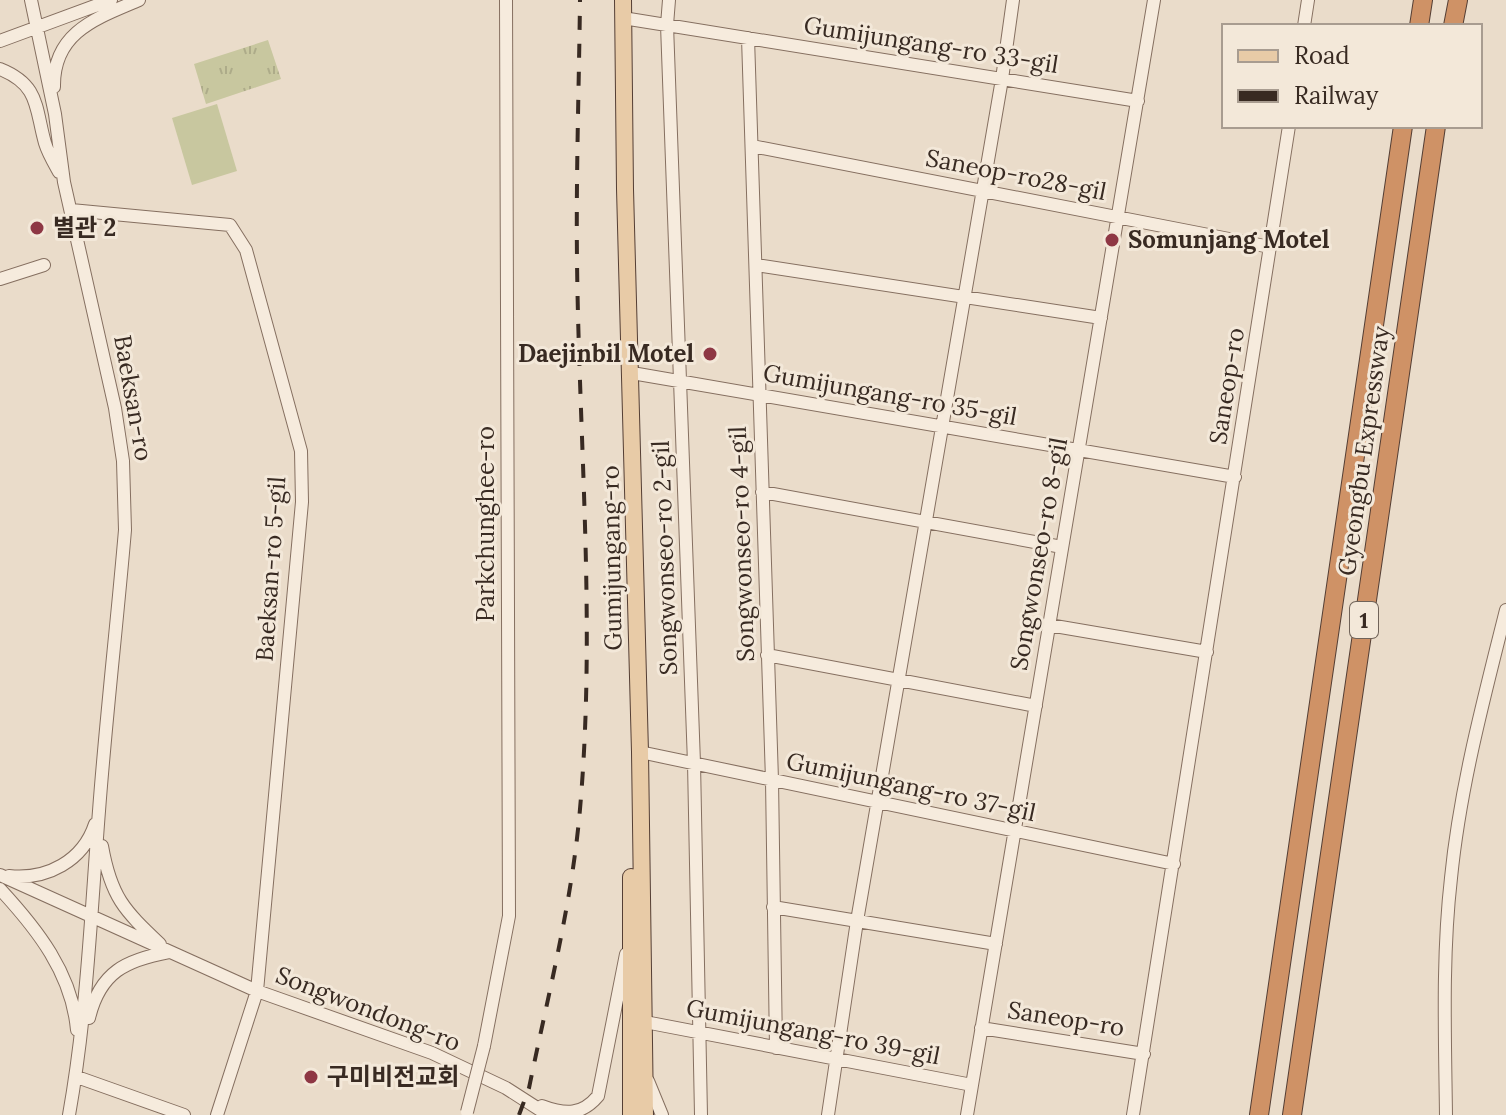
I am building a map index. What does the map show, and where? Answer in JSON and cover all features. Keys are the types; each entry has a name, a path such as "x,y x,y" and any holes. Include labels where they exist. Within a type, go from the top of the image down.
{"highway":[{"path":"1419,24 1423,0"},
{"path":"1453,24 1458,0"},
{"name":"Gyeongbu Expressway","path":"1259,1115 1403,128"},
{"name":"Gyeongbu Expressway","path":"1292,1115 1436,128"}],"main road":[{"name":"Gumijungang-ro","path":"613,0 625,441 631,1115"},
{"name":"Gumijungang-ro","path":"623,0 645,1115"}],"street":[{"name":"Baeksan-ro","path":"31,0 55,114 64,182 115,408 126,498 99,809 93,917 80,1057 69,1115"},
{"path":"0,41 111,0"},
{"path":"55,114 55,64 64,46 87,24 139,0"},
{"name":"Songwonseo-ro 2-gil","path":"669,0 667,25 694,763 701,1115"},
{"path":"828,1115 857,921 1013,0"},
{"name":"Songwonseo-ro 8-gil","path":"967,1115 1154,0"},
{"path":"1304,24 1308,0"},
{"name":"Parkchunghee-ro","path":"467,1113 484,1046 509,916 506,2"},
{"name":"Gumijungang-ro 33-gil","path":"623,18 1138,101"},
{"name":"Songwonseo-ro 4-gil","path":"748,38 772,780 776,1048"},
{"path":"0,69 23,83 35,97 45,145 64,182"},
{"name":"Saneop-ro","path":"1136,1115 1289,128"},
{"name":"Saneop-ro28-gil","path":"752,146 1270,247"},
{"name":"Baeksan-ro 5-gil","path":"71,210 230,225 246,250 301,451 301,517 257,991"},
{"path":"0,279 44,265"},
{"path":"756,265 1101,318"},
{"name":"Gumijungang-ro 35-gil","path":"632,373 1235,477"},
{"path":"762,492 1062,547"},
{"path":"1446,1115 1445,983 1450,879 1461,806 1506,610"},
{"path":"1049,625 1207,652"},
{"path":"767,655 1036,706"},
{"name":"Gumijungang-ro 37-gil","path":"640,752 1174,864"},
{"name":"Baeksan-ro","path":"0,874 35,876 66,864 87,841 99,809"},
{"name":"Baeksan-ro","path":"99,809 104,858 115,894 126,912 169,952"},
{"name":"Songwondong-ro","path":"0,874 257,991 432,1053 506,1088 548,1115"},
{"name":"Baeksan-ro","path":"0,889 30,921 54,955 76,1023 80,1057"},
{"path":"773,907 996,944"},
{"path":"506,1088 563,1114 584,1112 591,1106 603,1083 631,923"},
{"name":"Baeksan-ro","path":"80,1057 91,1008 110,975 141,957 169,952"},
{"name":"Songwondong-ro","path":"217,1115 257,991"},
{"name":"Gumijungang-ro 39-gil","path":"645,1022 972,1085"},
{"name":"Saneop-ro","path":"981,1028 1144,1054"},
{"path":"646,1075 662,1115"},
{"path":"77,1077 184,1115"},
{"path":"1126,1115 1140,1081"}],"green space":[{"path":"268,40 281,79 206,104 194,64"},
{"path":"217,104 237,171 192,185 172,118"}],"railway":[{"path":"519,1115 529,1088 565,914 576,844 585,740 587,603 577,260 580,0"}],"place":[{"name":"별관 2","path":"37,228"},
{"name":"Somunjang Motel","path":"1112,240"},
{"name":"Daejinbil Motel","path":"710,354"},
{"name":"구미비전교회","path":"311,1077"}]}
